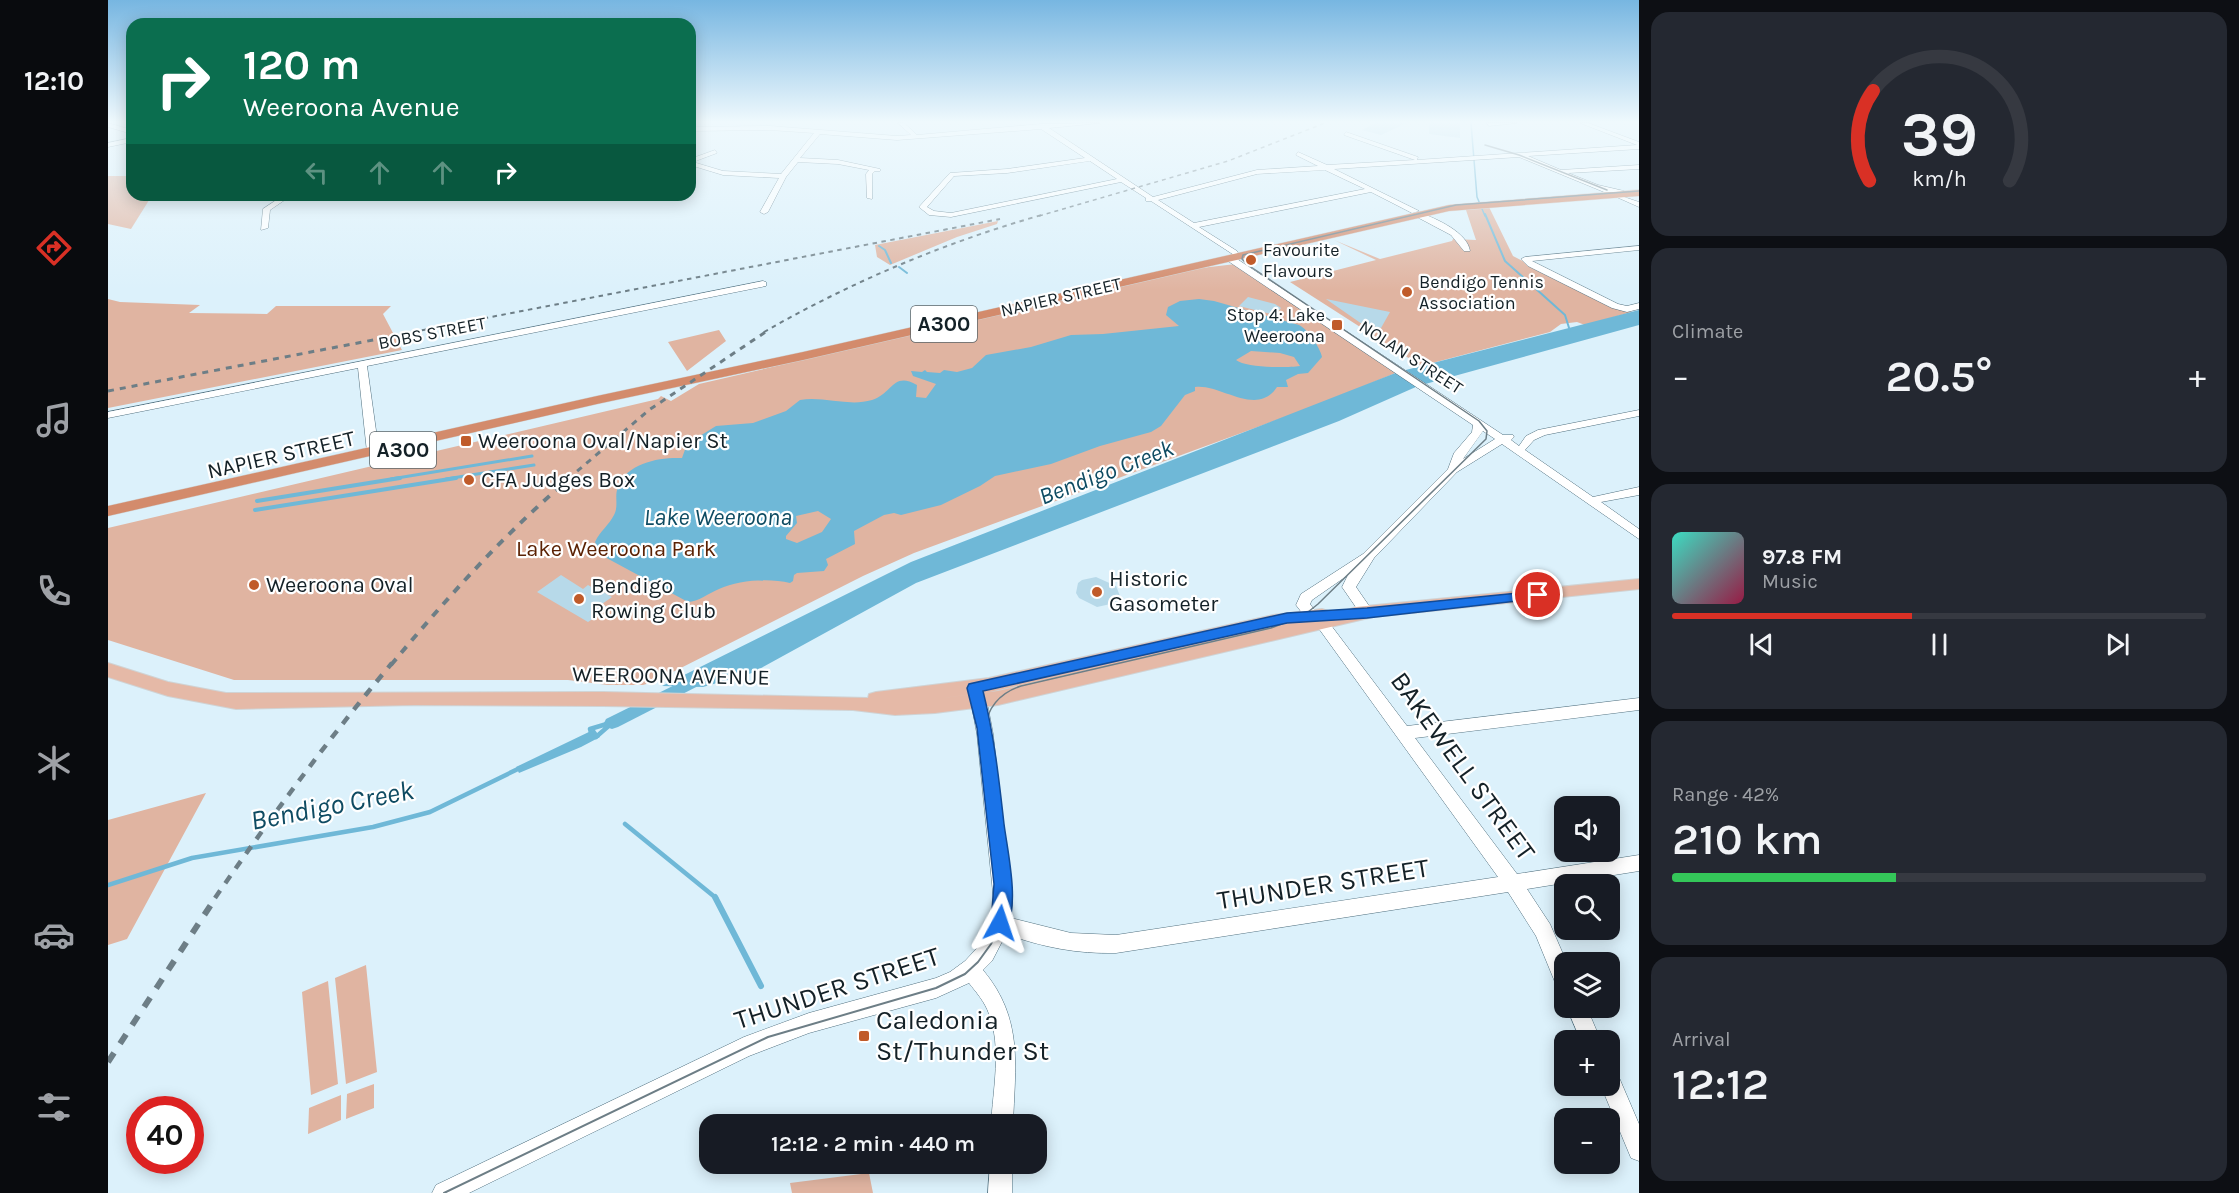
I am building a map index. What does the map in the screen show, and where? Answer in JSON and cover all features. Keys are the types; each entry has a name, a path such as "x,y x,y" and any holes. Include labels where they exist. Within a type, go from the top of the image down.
{"highway":[{"name":"A300","path":"1417,213 1473,203 1639,191"},
{"name":"NAPIER STREET","path":"108,512 373,454 1417,213"},
{"name":"NAPIER STREET","path":"108,520 373,454"}],"main road":[{"name":"WEEROONA AVENUE","path":"108,670 178,692 275,710 313,712 409,708 488,699 853,703 895,708 977,695 1317,619 1639,584"}],"street":[{"path":"764,212 782,179"},
{"path":"860,195 869,196 869,179"},
{"path":"946,179 924,206 929,212 945,216 1121,180"},
{"path":"1150,200 1227,179"},
{"path":"1348,179 1442,226 1462,240 1467,249"},
{"path":"1576,179 1614,192 1639,205"},
{"name":"NOLAN STREET","path":"1121,180 1505,437 1595,500 1639,525"},
{"path":"1587,184 1614,192"},
{"path":"1190,226 1371,190"},
{"path":"264,228 267,209 280,201"},
{"path":"1639,248 1525,259 1615,306 1625,309 1639,306"},
{"name":"BOBS STREET","path":"108,415 763,284"},
{"path":"362,364 373,454"},
{"name":"NOLAN STREET","path":"1427,386 1479,424 1524,447 1639,534"},
{"path":"1367,613 1352,594 1349,587 1352,579 1369,555 1453,470 1505,437 1639,413"},
{"path":"1453,470 1461,451 1476,434 1479,424"},
{"path":"1524,447 1530,438 1550,430"},
{"path":"1595,500 1639,490"},
{"path":"1317,619 1303,605 1306,597 1369,555"},
{"name":"BAKEWELL STREET","path":"1317,619 1513,883 1543,930 1554,956"},
{"path":"977,695 985,734 1003,884 1000,923"},
{"path":"1403,733 1639,704"},
{"name":"THUNDER STREET","path":"444,1193 760,1041 818,1021 936,988 957,979 970,969 991,944 1000,923 1057,941 1090,945 1116,944 1639,863"},
{"path":"970,969 994,1002 1002,1023 1005,1047 1002,1114"},
{"path":"1616,1096 1639,1150"},
{"path":"1000,1193 1001,1174"}],"green space":[{"path":"108,179 126,179 126,201 148,201 131,229 108,224"},
{"name":"Bendigo Tennis Association","path":"1489,207 1513,256 1613,307 1632,312 1585,325 1577,322 1561,324 1550,332 1421,366 1290,282 1376,260 1334,240 1380,259 1453,239 1476,240 1466,210"},
{"path":"998,221 997,224 957,237 890,265 877,257 875,245"},
{"name":"Lake Weeroona Park","path":"1236,264 1398,372 1323,403 914,553 863,576 653,682 643,685 608,685 568,680 234,680 108,640 108,528 658,399 661,396 671,401 699,384 1155,278 1201,268"},
{"path":"108,299 120,302 200,305 189,313 267,314 276,306 391,306 383,314 402,350 108,408"},
{"path":"719,330 726,341 687,371 668,342"},
{"path":"206,793 127,939 108,945 108,820"},
{"path":"366,965 377,1072 346,1084 335,978"},
{"path":"328,981 338,1084 311,1095 302,992"},
{"path":"374,1084 374,1108 346,1119 347,1094"},
{"path":"341,1095 341,1120 308,1134 309,1108"},
{"path":"869,1174 873,1193 792,1193 790,1183"}],"water":[{"name":"Lake Weeroona","path":"1199,299 1214,301 1299,325 1314,341 1322,357 1308,373 1298,374 1286,380 1288,387 1277,387 1269,396 1259,400 1249,400 1205,387 1195,387 1195,391 1185,395 1161,426 1151,432 1100,446 1051,464 995,476 941,505 901,515 894,513 884,515 854,531 855,544 826,559 828,565 824,571 797,573 790,583 745,582 727,586 688,602 601,555 595,542 614,515 618,487 629,472 655,460 682,458 687,444 716,426 753,423 786,411 800,400 863,402 872,400 903,380 917,385 916,397 926,398 936,384 913,376 911,371 957,372 972,368 986,355 1031,347 1071,335 1179,326 1166,315 1168,307 1180,301","holes":["1251,351 1280,353 1294,357 1300,366 1257,366 1236,360","818,511 831,519 822,532 797,543 786,539 797,523 796,516"]},
{"path":"1639,310 1639,325 1418,386 1339,421 916,583 752,673 703,687 662,686 911,562 1398,372"},
{"path":"593,730 600,737 519,773 516,767"}],"building":[{"path":"1248,297 1275,304 1281,308 1275,315 1239,306"},
{"name":"Bendigo Tennis Association","path":"1326,299 1390,312 1381,328 1362,324"},
{"name":"Bendigo Rowing Club","path":"561,575 583,589 588,585 612,597 602,604 609,608 588,622 537,592"},
{"name":"Historic Gasometer","path":"1096,577 1116,586 1120,596 1115,603 1097,607 1079,598 1076,593 1078,583"}],"waterway":[{"path":"1476,179 1477,197 1485,216"},
{"path":"1485,214 1505,261 1565,315 1570,331"},
{"path":"879,246 885,250 891,263"},
{"path":"899,267 907,273"},
{"path":"391,479 532,456"},
{"path":"446,479 534,465"},
{"path":"257,501 400,478"},
{"path":"255,510 456,478"},
{"name":"Bendigo Creek","path":"612,723 699,679"},
{"name":"Bendigo Creek","path":"591,733 590,729 610,723"},
{"name":"Bendigo Creek","path":"596,737 612,723"},
{"name":"Bendigo Creek","path":"108,885 192,858 373,827 430,812 520,768"},
{"path":"625,824 715,897"},
{"path":"715,897 761,986"}],"tram line":[{"path":"1579,179 1607,190"},
{"path":"1003,898 985,728 989,713 996,701 1007,692 1021,686 1271,628 1303,616 1318,604 1486,439 1487,431 1479,421 1248,265 1242,259 1243,255 1456,205 1639,191"},
{"path":"444,1193 768,1037 936,988 965,974 978,962 991,944 1000,923 1002,897"}],"railway":[{"path":"1039,216 1167,179"},
{"path":"764,332 832,296 901,264 972,237 1045,214"},
{"path":"413,332 1000,219"},
{"path":"108,391 420,331"},
{"path":"568,479 649,410 767,331"},
{"path":"391,665 476,568 570,478"},
{"path":"215,898 301,778 392,663"},
{"path":"108,1062 216,897"}],"place":[{"name":"Favourite Flavours","path":"1251,260"},
{"name":"Bendigo Tennis Association","path":"1407,292"},
{"name":"Stop 4: Lake Weeroona","path":"1337,325"},
{"name":"Weeroona Oval/Napier St","path":"466,441"},
{"name":"CFA Judges Box","path":"469,480"},
{"name":"Weeroona Oval","path":"254,585"},
{"name":"Historic Gasometer","path":"1097,592"},
{"name":"Bendigo Rowing Club","path":"579,599"},
{"name":"Caledonia St/Thunder St","path":"864,1036"}],"route":[{"path":"1000,923 1003,884 984,728 981,708 974,688 1287,618 1367,613 1538,595"}]}
